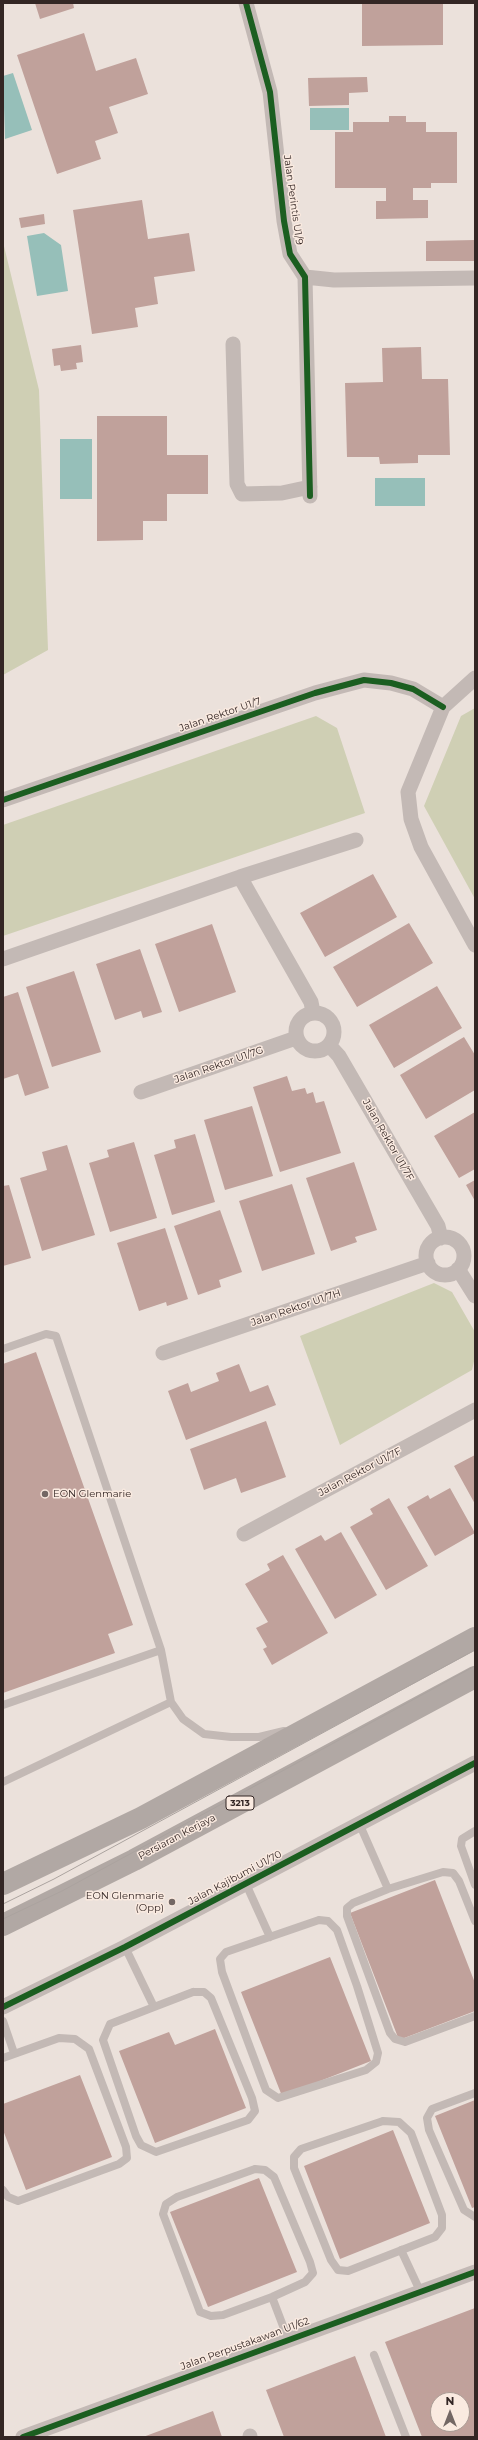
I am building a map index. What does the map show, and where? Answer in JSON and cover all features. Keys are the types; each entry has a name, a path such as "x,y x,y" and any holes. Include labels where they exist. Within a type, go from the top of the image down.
{"main road":[{"path":"3,1884 141,1818 309,1726 475,1638"},
{"name":"Persiaran Kerjaya","path":"3,1925 134,1860 475,1677"},
{"path":"3,1892 54,1860"}],"street":[{"name":"Jalan Perintis U1/9","path":"246,3 270,92 284,221 290,254 305,277"},
{"path":"234,344 237,484 242,494 310,492 305,277 334,280 475,278"},
{"path":"475,678 443,707 408,792 411,819 420,847 475,945"},
{"name":"Jalan Rektor U1/7","path":"3,800 308,696 364,680 391,683 413,689 443,707"},
{"path":"3,959 240,877 356,840"},
{"path":"240,877 311,1002 312,1012"},
{"path":"312,1012 324,1014 332,1023 334,1035 329,1045 317,1051 311,1051 304,1048 296,1038 296,1027 298,1021 307,1014 312,1012"},
{"name":"Jalan Rektor U1/7G","path":"141,1092 296,1038"},
{"name":"Jalan Rektor U1/7F","path":"329,1045 339,1056 438,1226 441,1238"},
{"path":"441,1238 453,1239 462,1247 464,1259 458,1269 442,1274 431,1268 428,1263 428,1247 441,1238"},
{"name":"Jalan Rektor U1/7H","path":"163,1353 428,1263"},
{"path":"458,1269 475,1296"},
{"name":"Jalan Rektor U1/7F","path":"244,1534 475,1410"},
{"name":"Jalan Kajibumi U1/70","path":"3,2007 125,1947 475,1763"},
{"name":"Jalan Perpustakawan U1/62","path":"23,2437 475,2272"}],"lane":[{"path":"3,1349 46,1334 56,1336 160,1650 171,1702 183,1719 204,1734 231,1737 259,1736 309,1726"},
{"path":"3,1705 160,1650"},
{"path":"3,1782 171,1702"},
{"path":"359,1823 388,1889"},
{"path":"475,1831 462,1839 461,1846 475,1885"},
{"path":"475,1921 459,1881 453,1873 443,1872 388,1889 353,1903 347,1908 347,1916 390,2033 395,2039 405,2042 475,2016"},
{"path":"246,1884 270,1937"},
{"path":"319,1920 328,1921 337,1930 357,1986 378,2053 376,2062 366,2070 278,2098 266,2090 222,1972 220,1959 226,1952 270,1937 319,1920"},
{"path":"125,1947 154,2007"},
{"path":"193,1992 204,1992 212,1998 252,2098 255,2112 248,2120 156,2152 141,2145 104,2040 110,2024 154,2007 193,1992"},
{"path":"3,2021 14,2053"},
{"path":"3,2058 58,2038 75,2039 88,2049 126,2147 127,2158 119,2164 18,2200 8,2197 3,2190"},
{"path":"475,2094 432,2109 427,2118 429,2130 464,2210 475,2217"},
{"path":"383,2121 399,2122 411,2133 442,2215 442,2228 434,2237 401,2250 348,2271 338,2270 331,2260 294,2168 294,2157 301,2149 383,2121"},
{"path":"255,2168 265,2170 274,2177 310,2262 312,2273 305,2282 272,2297 223,2315 211,2316 200,2312 163,2214 166,2204 177,2197 255,2168"},
{"path":"401,2250 420,2293"},
{"path":"272,2297 288,2339"},
{"path":"374,2355 406,2437"}],"green space":[{"path":"3,242 39,390 48,650 3,675"},
{"path":"475,708 475,899 424,806 461,716"},
{"path":"316,716 337,728 365,813 3,936 3,825"},
{"path":"434,1283 452,1292 475,1332 475,1357 472,1370 340,1445 300,1336"}],"water":[{"path":"13,73 32,130 5,139 3,76"},
{"path":"310,108 349,108 349,130 310,130"},
{"path":"44,233 61,245 68,291 37,296 27,236"},
{"path":"60,439 92,439 92,499 60,499"},
{"path":"375,478 425,478 425,506 375,506"}],"building":[{"path":"35,3 73,3 74,8 40,19"},
{"path":"362,3 443,3 443,45 362,46"},
{"path":"84,33 96,71 136,58 148,94 109,107 118,133 95,141 101,159 57,174 17,55"},
{"path":"367,77 368,92 349,93 349,105 309,106 308,78"},
{"path":"389,116 406,116 406,122 426,122 426,132 457,132 457,183 431,183 431,188 413,188 413,200 428,200 428,218 376,219 376,201 386,201 386,188 335,188 335,132 353,132 353,122 389,122"},
{"path":"142,200 148,239 189,233 195,271 154,277 158,304 135,308 138,327 92,334 73,210"},
{"path":"44,214 45,224 21,228 19,218"},
{"path":"475,240 475,261 426,261 426,241"},
{"path":"81,345 83,362 76,363 77,369 61,371 60,365 54,366 52,349"},
{"path":"421,347 422,379 448,379 450,455 418,455 418,463 380,464 379,457 347,457 345,383 383,382 382,348"},
{"path":"97,416 167,416 167,455 208,455 208,494 167,494 167,521 143,521 143,540 97,541"},
{"path":"373,874 397,917 325,957 300,913"},
{"path":"409,923 433,963 357,1007 333,967"},
{"path":"212,924 236,992 179,1012 155,944"},
{"path":"140,949 162,1012 143,1018 141,1011 115,1020 96,964"},
{"path":"74,971 101,1052 52,1067 26,987"},
{"path":"437,986 462,1028 394,1068 369,1025"},
{"path":"18,992 49,1088 25,1096 18,1074 3,1079 3,997"},
{"path":"464,1037 475,1055 475,1090 426,1119 400,1075"},
{"path":"287,1076 292,1091 305,1088 307,1094 313,1092 316,1103 324,1101 341,1153 280,1172 253,1087"},
{"path":"252,1106 273,1176 225,1190 204,1120"},
{"path":"475,1112 475,1169 459,1178 434,1136"},
{"path":"195,1134 215,1202 172,1215 154,1155 176,1148 174,1140"},
{"path":"134,1142 157,1218 110,1232 89,1163 109,1157 107,1150"},
{"path":"67,1145 95,1235 42,1251 20,1178 47,1170 42,1152"},
{"path":"354,1162 377,1230 355,1237 357,1242 331,1251 306,1178"},
{"path":"475,1180 475,1201 466,1185"},
{"path":"292,1184 315,1254 262,1271 239,1201"},
{"path":"9,1185 31,1258 3,1266 3,1186"},
{"path":"220,1210 242,1272 219,1280 221,1287 198,1295 174,1226"},
{"path":"165,1228 188,1299 167,1306 166,1302 139,1311 117,1243"},
{"name":"EON Glenmarie","path":"36,1352 133,1625 108,1634 115,1653 3,1693 3,1364"},
{"path":"239,1364 250,1392 268,1385 276,1405 186,1440 168,1391 188,1383 191,1392 219,1381 216,1373"},
{"path":"266,1421 286,1477 241,1493 236,1478 204,1490 190,1449"},
{"path":"475,1455 475,1504 454,1466"},
{"path":"450,1488 475,1533 435,1556 407,1507 428,1495 430,1499"},
{"path":"389,1498 428,1566 386,1590 350,1527 373,1514 370,1509"},
{"path":"341,1532 377,1595 335,1619 295,1549 321,1535 325,1541"},
{"path":"283,1555 328,1633 272,1665 263,1649 267,1647 256,1628 268,1622 245,1584 270,1570 267,1564"},
{"path":"435,1880 475,1983 475,2011 399,2040 350,1913"},
{"path":"330,1957 371,2061 282,2096 241,1992"},
{"path":"215,2029 246,2108 155,2143 119,2051 169,2032 175,2045"},
{"path":"80,2075 112,2157 26,2190 3,2130 3,2104"},
{"path":"475,2100 475,2207 472,2208 435,2116"},
{"path":"393,2130 430,2223 340,2259 304,2166"},
{"path":"259,2178 297,2272 208,2307 170,2212"},
{"path":"475,2308 475,2437 422,2437 385,2342"},
{"path":"355,2356 386,2437 284,2437 266,2390"},
{"path":"213,2411 222,2437 143,2437"}],"tram line":[{"path":"3,1904 54,1879 475,1650"},
{"path":"3,1919 62,1891 475,1666"}],"cycle path":[{"path":"246,3 270,92 284,221 290,254 305,277 310,496"},
{"path":"3,800 315,693 364,680 391,683 413,689 443,707"},
{"path":"3,2007 125,1947 475,1763"},
{"path":"23,2437 475,2272"}],"place":[{"name":"EON Glenmarie","path":"45,1494"},
{"name":"EON Glenmarie (Opp)","path":"172,1902"}]}
